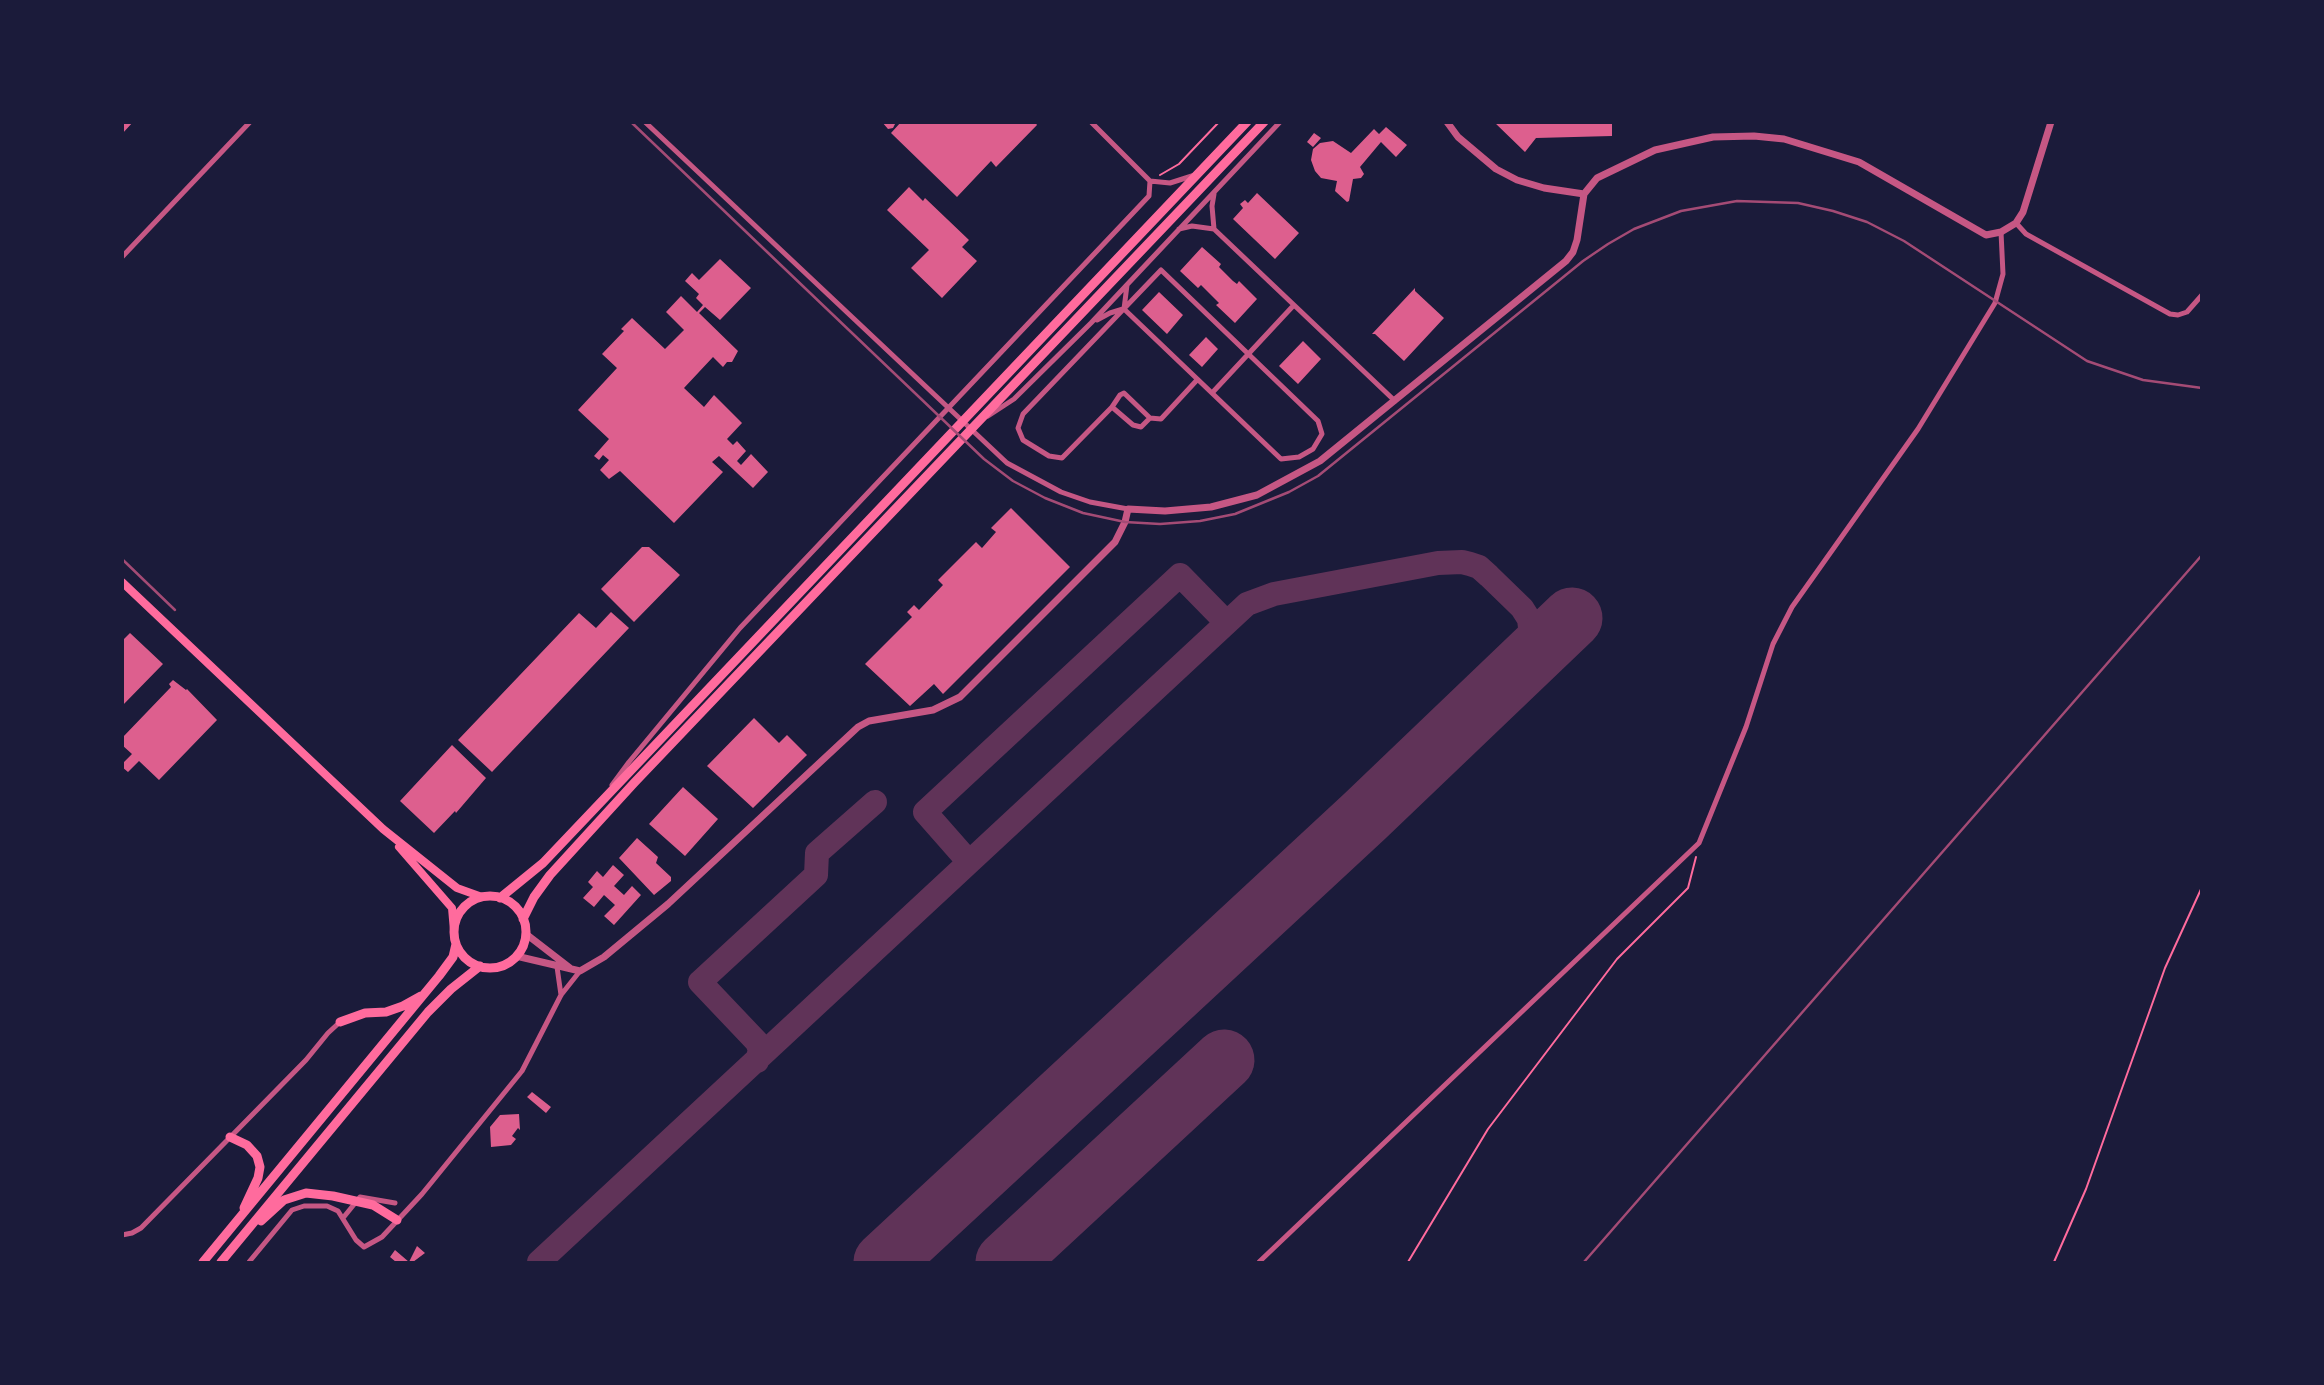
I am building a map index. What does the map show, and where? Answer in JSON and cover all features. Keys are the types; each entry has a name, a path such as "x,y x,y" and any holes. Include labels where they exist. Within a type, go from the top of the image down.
{"main road":[{"path":"500,898 543,863 1247,122"},
{"path":"523,919 534,897 550,875 634,783 1264,122"},
{"path":"122,582 383,829 457,888 482,897 500,898 510,902 523,919 526,934 524,942 516,956 499,967 480,966 470,962 456,944"},
{"path":"203,1262 450,961 456,944 452,908 383,829"},
{"path":"454,931 462,910 482,897"},
{"path":"221,1262 428,1012 480,966"},
{"path":"340,1022 365,1013 395,1009 425,994"},
{"path":"230,1136 247,1145 257,1156 260,1167 258,1178 239,1219"},
{"path":"239,1240 284,1200 306,1193 373,1205 395,1222"}],"street":[{"path":"122,257 250,122"},
{"path":"645,122 1007,463 1060,492 1090,502 1128,509 1165,511 1210,507 1258,495 1320,461 1566,261 1577,240 1584,194 1597,178 1655,150 1713,137 1754,136 1784,139 1859,162 1969,227 1986,234 2001,232 2016,223 2023,212 2051,122"},
{"path":"1091,122 1150,181 1170,183 1198,174"},
{"path":"980,422 1014,398 1091,323 1280,122"},
{"path":"1447,122 1467,146 1496,169 1517,180 1544,188 1584,194"},
{"path":"603,798 629,762 740,628 1149,195 1150,181"},
{"path":"1214,229 1212,206 1215,191"},
{"path":"2016,223 2026,234 2170,314 2187,312 2202,295"},
{"path":"1179,229 1192,226 1214,229 1395,401"},
{"path":"1259,1262 1699,842 1746,727 1773,644 1792,607 1829,551 1876,491 1918,429 1995,303 2003,274 2001,232"},
{"path":"1124,309 1281,459 1299,457 1313,449 1322,434 1318,421 1161,270 1023,414 1018,428 1023,440 1049,456 1062,457 1112,407 1120,395 1124,393 1150,418 1161,419 1198,380"},
{"path":"1124,309 1128,284"},
{"path":"1212,393 1293,306"},
{"path":"1091,323 1124,309"},
{"path":"1112,407 1133,425 1141,427 1150,418"},
{"path":"249,1262 292,1210 316,1204 338,1211 356,1240 364,1247 382,1237 422,1194 522,1071 561,995 580,971 604,957 668,904 858,727 869,721 933,710 960,697 1115,542 1128,509"},
{"path":"526,934 570,969"},
{"path":"516,956 580,971"},
{"path":"557,967 561,995"},
{"path":"122,1236 141,1228 340,1022"},
{"path":"343,1218 360,1197 395,1203"}],"path":[{"path":"1150,181 1179,164 1219,122"},
{"path":"1408,1262 1488,1129 1617,959 1688,888 1699,842"},
{"path":"2054,1262 2086,1189 2165,968 2202,887"}],"building":[{"path":"122,122 133,122 122,134"},
{"path":"882,122 896,122 893,128 888,129"},
{"path":"901,122 1035,122 1037,125 996,167 991,161 957,197 891,133"},
{"path":"1494,122 1612,122 1612,136 1536,138 1525,152"},
{"path":"1386,127 1407,145 1396,157 1381,142 1360,167 1364,174 1361,178 1353,179 1347,202 1335,191 1337,181 1321,178 1315,171 1311,160 1313,149 1320,143 1333,141 1351,153 1374,129 1379,134"},
{"path":"1314,133 1321,138 1313,147 1307,142"},
{"path":"909,187 923,201 925,198 969,240 962,247 977,261 942,298 911,268 929,250 887,210"},
{"path":"1257,193 1299,233 1275,259 1233,219 1243,208 1240,204 1245,200 1248,203"},
{"path":"1202,247 1221,264 1219,267 1233,281 1237,284 1239,281 1257,299 1235,323 1216,305 1219,303 1201,285 1198,288 1180,271"},
{"path":"720,259 751,288 720,320 705,307 699,313 738,351 732,362 727,362 723,367 713,357 684,388 704,407 714,395 742,423 727,439 733,445 737,441 746,451 737,461 741,465 751,454 768,472 753,488 719,456 712,462 723,472 674,523 620,471 609,479 600,470 609,460 603,455 599,460 594,456 609,439 578,410 617,368 602,354 624,331 621,329 632,318 665,349 684,330 666,312 681,296 697,312 703,305 696,298 699,294 685,281 692,273 699,280"},
{"path":"1415,288 1444,318 1404,361 1372,334"},
{"path":"1159,292 1183,315 1167,334 1142,310"},
{"path":"1206,337 1218,349 1202,367 1189,355"},
{"path":"1303,341 1321,359 1298,384 1279,366"},
{"path":"1011,508 1070,567 943,694 934,684 910,706 865,664 912,617 907,612 914,605 919,610 943,585 938,580 976,542 982,548 996,532 991,528"},
{"path":"642,547 649,547 680,575 634,622 601,589"},
{"path":"611,612 629,628 492,772 458,740 579,613 596,628"},
{"path":"130,633 163,664 122,706 122,641"},
{"path":"173,680 187,689 217,720 159,780 139,761 128,772 122,764 132,754 122,745 122,738 171,687 169,684"},
{"path":"754,718 779,743 787,735 807,755 753,808 707,766"},
{"path":"452,745 486,778 456,813 455,811 434,833 400,801"},
{"path":"683,787 718,819 685,856 649,824"},
{"path":"637,838 658,857 656,863 671,877 671,881 654,895 619,858"},
{"path":"613,865 624,875 614,886 624,895 632,886 641,895 614,925 604,916 615,905 604,895 594,907 583,898 593,887 588,882 597,871 603,877"},
{"path":"532,1092 551,1107 546,1113 527,1097"},
{"path":"519,1114 520,1130 518,1128 512,1136 516,1139 511,1145 491,1147 490,1127 500,1115"},
{"path":"417,1246 425,1253 413,1262 409,1262"},
{"path":"395,1250 409,1262 396,1262 390,1257"}],"taxiway":[{"path":"539,1262 1247,604 1274,594 1438,563 1462,562 1479,567 1522,608 1529,619 1532,644 1520,669"},
{"path":"969,862 925,812 1180,575 1226,622"},
{"path":"757,1061 760,1050 757,1042 700,982 816,875 817,853 875,802"}],"runway":[{"path":"884,1262 1365,816 1572,618"},
{"path":"1006,1262 1224,1060"}],"railway":[{"path":"631,122 984,459 1013,481 1045,498 1083,513 1125,522 1160,524 1200,521 1235,514 1289,492 1318,476 1583,261 1608,244 1634,229 1681,211 1737,201 1798,203 1867,222 1904,241 2087,361 2143,380 2202,388"},
{"path":"1584,1262 2202,555"},
{"path":"122,559 175,610"}]}
